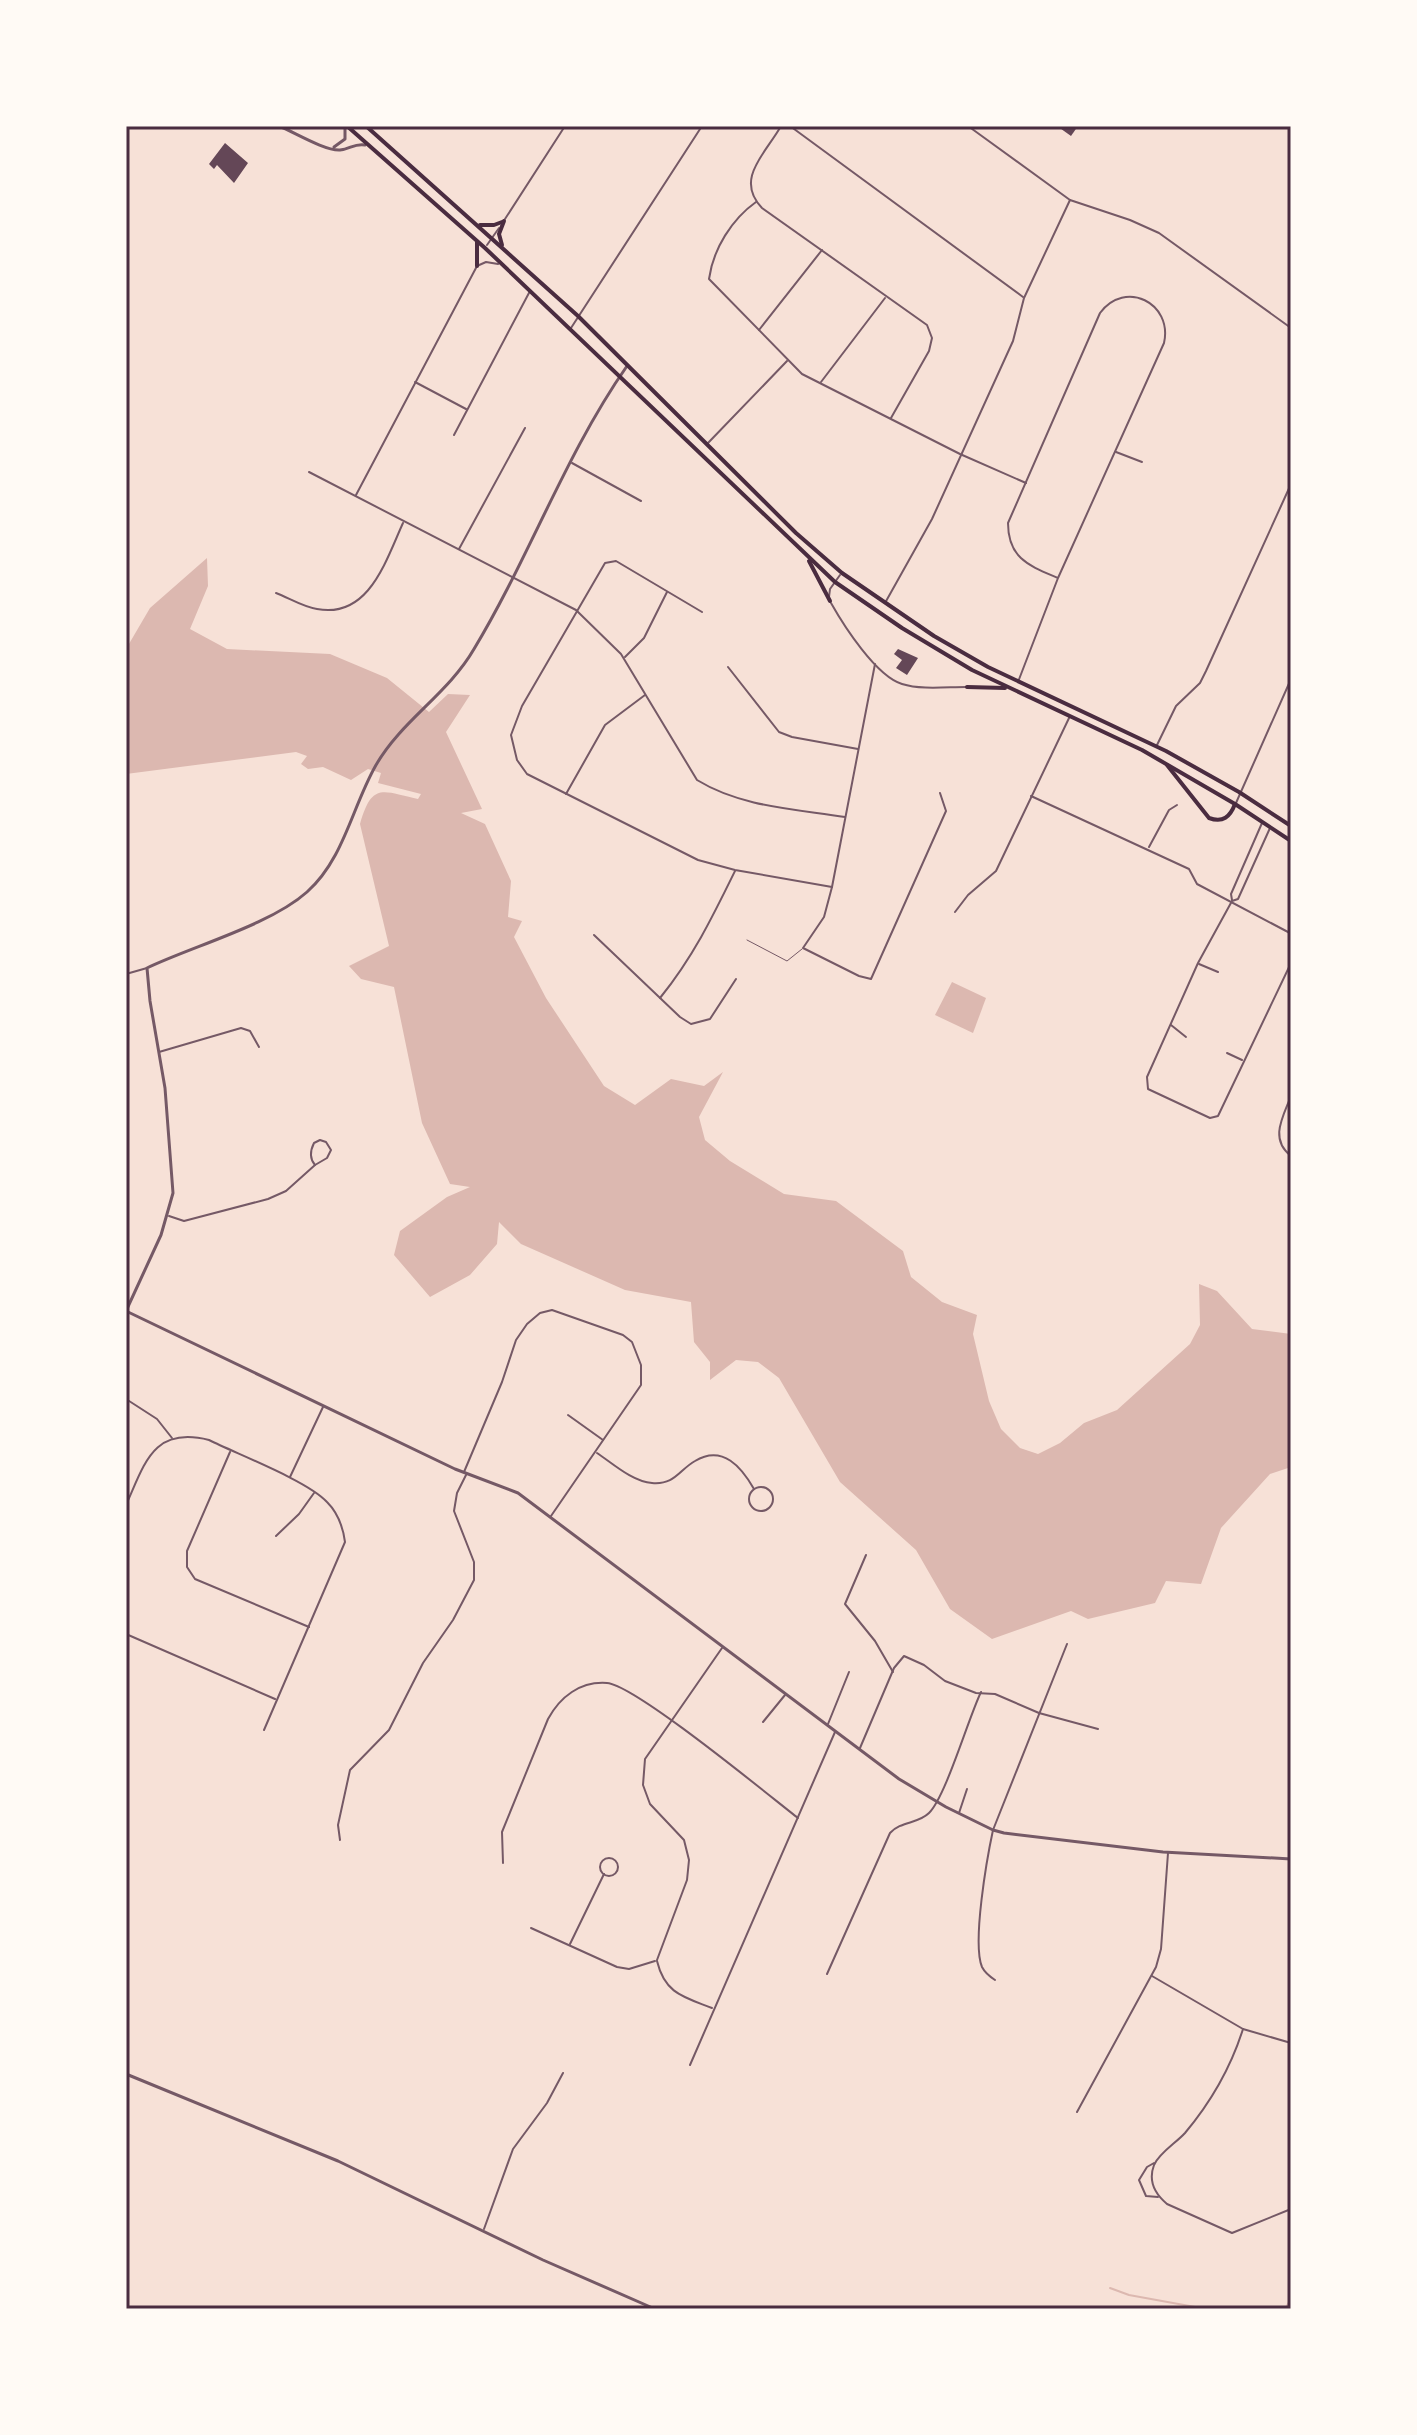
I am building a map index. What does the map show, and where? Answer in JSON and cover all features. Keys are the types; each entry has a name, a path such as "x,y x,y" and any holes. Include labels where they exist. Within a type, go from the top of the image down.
{"highway":[{"path":"346,126 503,264 835,582 902,628 972,670 1165,763 1291,841"},
{"path":"366,126 578,316 796,533 841,572 934,636 1018,682 1156,746 1239,792 1291,826"},
{"path":"477,225 494,225 504,221"},
{"path":"504,221 499,234 504,250"},
{"path":"476,240 477,266"},
{"path":"806,556 830,601"},
{"path":"967,687 975,679 972,670"},
{"path":"967,687 1007,689"},
{"path":"1070,716 1074,709"},
{"path":"1165,763 1209,818 1225,819 1231,815 1235,804"}],"street":[{"path":"279,126 330,148 342,149 358,144 371,147"},
{"path":"330,148 343,142 347,135 346,126"},
{"path":"485,248 565,126"},
{"path":"570,329 702,126"},
{"path":"781,126 752,175 749,188 756,202 927,325 931,342 929,351 891,419"},
{"path":"790,126 1024,298"},
{"path":"968,126 1070,200 1159,233 1291,328"},
{"path":"885,604 906,561 918,547 1013,341 1024,298 1070,200"},
{"path":"756,202 736,218 711,265 709,279 758,331 802,374 960,454 1026,483"},
{"path":"758,331 822,250"},
{"path":"355,496 477,266 486,262 503,264"},
{"path":"454,435 530,291"},
{"path":"820,383 886,296"},
{"path":"1018,682 1058,578 1166,334 1160,312 1150,303 1133,296 1119,297 1106,304 1100,313 1008,523 1011,546 1019,558 1058,578"},
{"path":"707,444 788,360"},
{"path":"126,974 147,968 290,905 321,877 343,843 377,763 394,740 443,692 474,650 571,463 627,366"},
{"path":"415,382 467,410"},
{"path":"459,550 525,428"},
{"path":"1115,452 1142,462"},
{"path":"571,463 641,501"},
{"path":"309,472 577,611 624,657 697,780 715,791 753,803 845,817"},
{"path":"1156,746 1176,706 1200,683 1291,484"},
{"path":"276,593 317,609 359,603 375,584 404,521"},
{"path":"702,612 616,561 602,567 522,706 511,735 517,760 527,774 565,795 698,860 735,870 832,887"},
{"path":"841,572 829,591 830,601 875,664 890,678 901,684 925,687 967,687"},
{"path":"624,657 644,638 667,591"},
{"path":"875,664 832,887 824,917 803,948 871,979 946,811 940,793"},
{"path":"728,667 779,732 859,749"},
{"path":"1235,804 1291,679"},
{"path":"565,795 605,725 647,694"},
{"path":"955,912 968,895 996,871 1070,716"},
{"path":"1031,796 1189,869 1197,884 1291,936"},
{"path":"1148,849 1169,810 1177,805"},
{"path":"1262,823 1232,891 1232,901 1198,963 1170,1024 1146,1082 1148,1089 1210,1118 1218,1116 1291,963"},
{"path":"1232,901 1238,899 1270,828"},
{"path":"660,998 686,966 735,870"},
{"path":"594,935 691,1024 710,1019 736,979"},
{"path":"1198,963 1218,972"},
{"path":"147,968 165,1088 173,1193 169,1216 126,1311 465,1473 518,1493 899,1779 993,1830 1168,1852 1291,1859"},
{"path":"1170,1024 1186,1037"},
{"path":"158,1053 241,1028 250,1031 259,1047"},
{"path":"1227,1053 1244,1061"},
{"path":"1291,1096 1278,1134 1284,1150 1291,1156"},
{"path":"169,1216 184,1221 268,1199 286,1191 327,1158 331,1150 326,1142 314,1143 310,1151 311,1161 315,1165"},
{"path":"340,1840 338,1825 350,1770 389,1730 423,1663 453,1620 474,1580 474,1562 454,1511 457,1493 516,1340 527,1324 540,1313 552,1310 623,1335 637,1351 641,1385 551,1517"},
{"path":"126,1399 157,1419 172,1438"},
{"path":"290,1479 323,1406"},
{"path":"568,1415 604,1440"},
{"path":"126,1505 150,1453 157,1446 172,1438 196,1437 314,1491 333,1508 344,1529 345,1542 264,1730"},
{"path":"230,1451 187,1551 187,1567 195,1579 309,1627"},
{"path":"596,1452 637,1479 651,1483 677,1478 694,1461 706,1456 726,1457 742,1469 754,1489"},
{"path":"762,1487 771,1493 772,1503 767,1509 757,1510 751,1505 749,1498 754,1489 762,1487"},
{"path":"276,1536 299,1514 314,1491"},
{"path":"866,1555 845,1604 875,1641 894,1673"},
{"path":"126,1634 277,1700"},
{"path":"995,1980 983,1971 979,1947 993,1830 1067,1644"},
{"path":"714,2009 678,1994 660,1976 657,1960 687,1880 689,1860 684,1840 650,1804 643,1785 645,1759 722,1648"},
{"path":"859,1749 902,1656 924,1665 945,1681 976,1693 995,1694 1039,1713 1098,1729"},
{"path":"828,1725 849,1672"},
{"path":"503,1863 502,1832 548,1719 557,1703 584,1686 609,1683 640,1698 798,1818"},
{"path":"827,1974 890,1833 901,1825 922,1819 937,1802 981,1692"},
{"path":"763,1722 786,1694"},
{"path":"690,2065 835,1731"},
{"path":"959,1814 967,1789"},
{"path":"1077,2112 1151,1975 1161,1949 1168,1852"},
{"path":"610,1857 618,1866 616,1873 611,1876 604,1874 600,1868 601,1862 610,1857"},
{"path":"569,1945 604,1874"},
{"path":"531,1928 617,1967 629,1969 657,1960"},
{"path":"1151,1975 1243,2029 1291,2043"},
{"path":"1159,2197 1146,2196 1139,2180 1147,2167 1155,2163 1184,2133 1215,2092 1236,2052 1243,2029"},
{"path":"483,2230 513,2149 547,2103 563,2073"},
{"path":"126,2074 338,2161 543,2260 655,2309"},
{"path":"1155,2163 1152,2180 1159,2197 1167,2204 1232,2233 1291,2209"}],"lane":[{"path":"747,940 787,961 803,948"}],"shaded area":[{"path":"207,558 208,586 190,629 227,649 330,654 387,678 429,712 448,694 470,695 446,732 482,809 461,813 485,824 511,881 508,917 522,921 514,937 546,998 604,1086 635,1105 671,1079 704,1086 723,1072 699,1117 705,1140 730,1161 784,1194 836,1201 903,1251 911,1277 942,1302 977,1315 973,1334 989,1401 1001,1429 1020,1448 1038,1454 1060,1443 1084,1423 1117,1410 1190,1344 1200,1325 1199,1284 1217,1291 1252,1329 1291,1334 1291,1467 1270,1474 1221,1528 1201,1584 1166,1581 1155,1603 1088,1619 1071,1611 992,1639 950,1609 916,1550 840,1482 779,1378 758,1362 736,1360 710,1380 710,1362 694,1342 691,1302 625,1290 521,1244 499,1222 497,1244 470,1275 430,1297 394,1255 400,1231 447,1197 470,1187 450,1184 422,1123 394,987 361,979 349,966 389,946 360,824 364,811 369,801 380,793 418,799 421,794 378,783 381,773 368,769 351,780 323,767 308,769 301,764 307,756 296,752 126,774 126,649 150,608"},
{"path":"952,982 986,998 973,1033 935,1015"}],"building":[{"path":"1057,126 1078,126 1071,136"},
{"path":"225,143 248,163 234,183 217,165 214,169 209,164"},
{"path":"898,649 918,658 907,675 896,668 902,660 894,654"}],"waterway":[{"path":"1110,2288 1129,2295 1206,2309"},
{"path":"1285,2309 1291,2299"}]}
